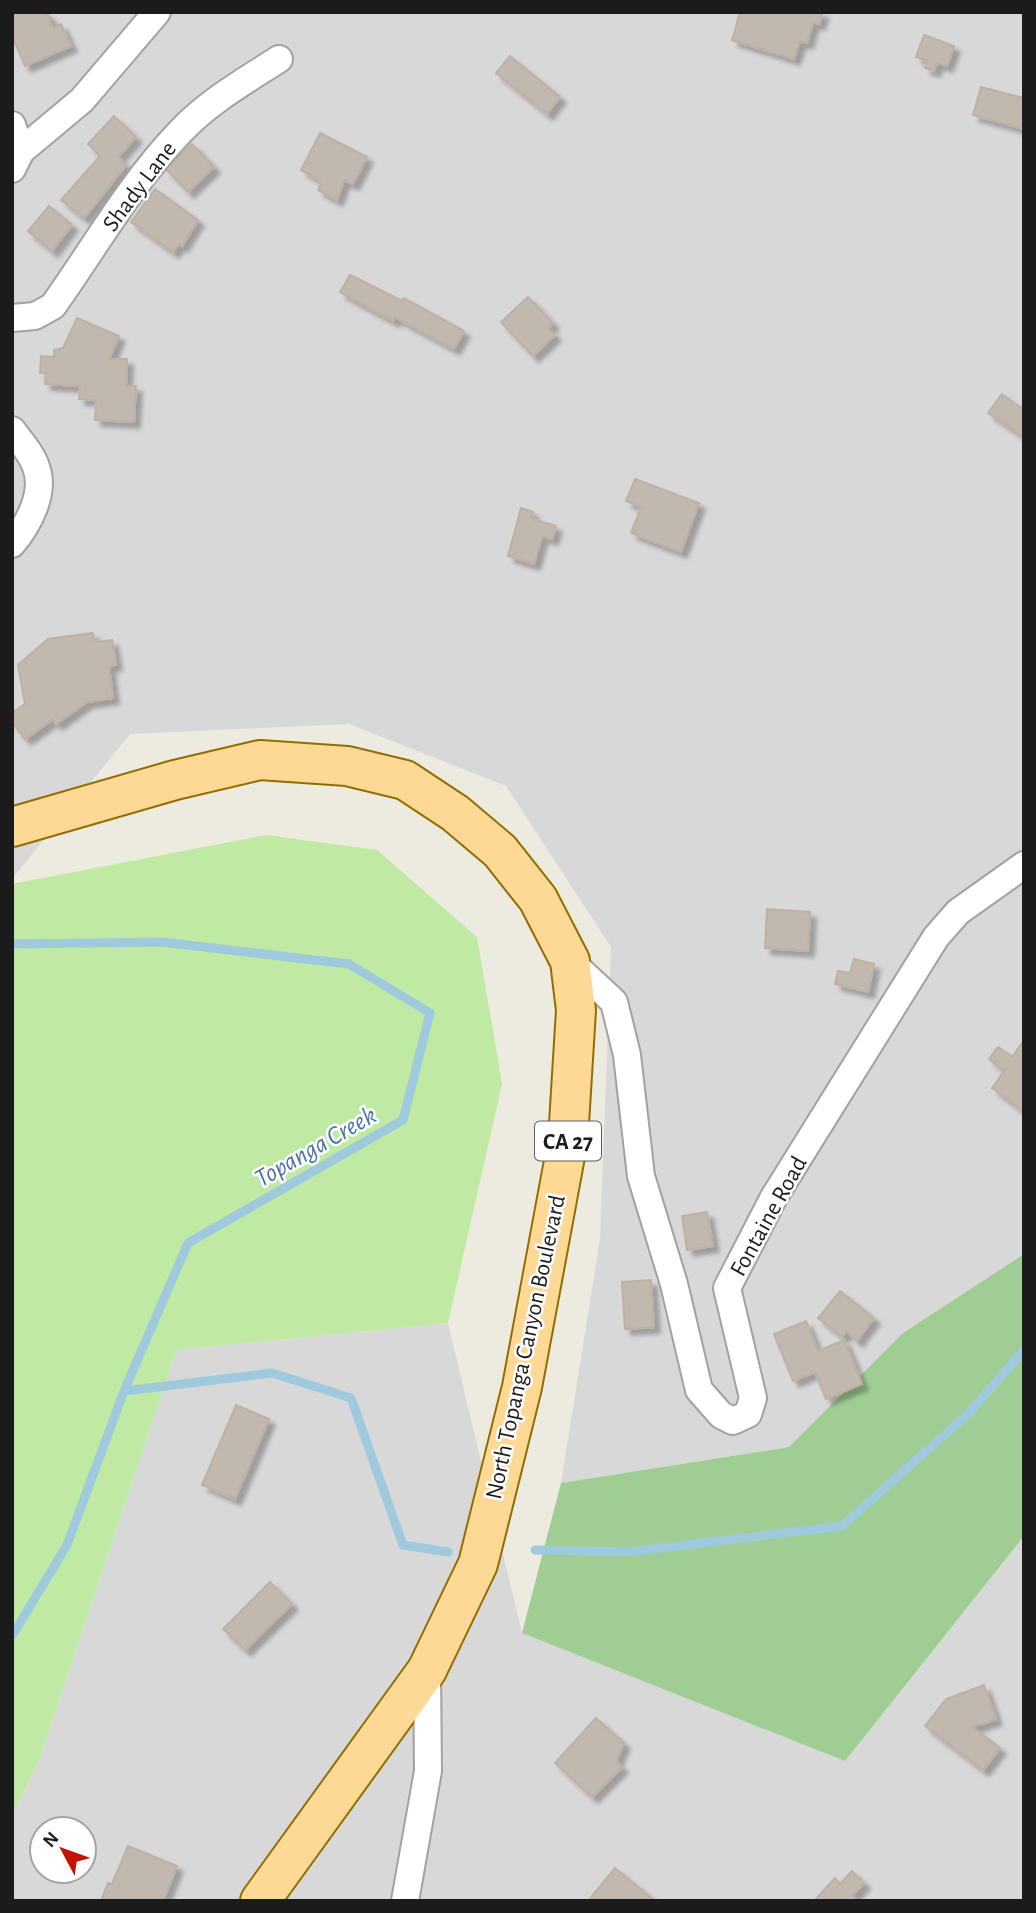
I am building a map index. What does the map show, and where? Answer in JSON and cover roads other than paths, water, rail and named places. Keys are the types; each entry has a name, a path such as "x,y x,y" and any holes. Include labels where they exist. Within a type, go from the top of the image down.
{"main road":[{"name":"North Topanga Canyon Boulevard","path":"12,828 175,780 260,760 347,766 405,780 455,813 500,851 538,899 570,961 576,1010 568,1140 522,1387 478,1564 427,1670 260,1901"}],"street":[{"path":"17,160 82,100 157,12"},
{"name":"Shady Lane","path":"12,318 35,316 53,306 126,194 180,131 209,105 279,59"},
{"path":"12,125 17,160"},
{"path":"12,430 37,468 38,495 25,529 12,544"},
{"name":"Fontaine Road","path":"570,961 614,1002 627,1055 641,1175 674,1284 699,1390 721,1415 733,1421 748,1414 753,1398 727,1288 774,1197 936,937 958,912 1024,865"},
{"path":"405,1901 428,1771 427,1670"}],"waterway":[{"name":"Topanga Creek","path":"12,944 161,942 349,964 430,1013 403,1120 188,1243 124,1391 67,1545 12,1636"},
{"path":"535,1550 628,1552 842,1526 968,1414 1024,1350"},
{"path":"124,1391 272,1373 351,1398 403,1545 448,1552"}]}
